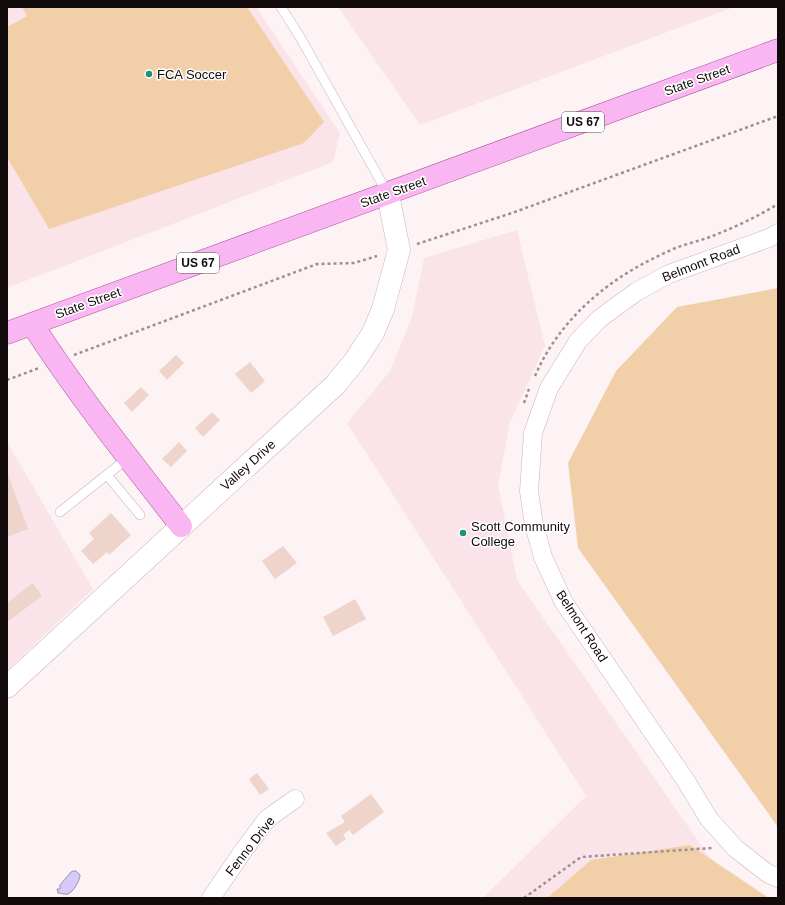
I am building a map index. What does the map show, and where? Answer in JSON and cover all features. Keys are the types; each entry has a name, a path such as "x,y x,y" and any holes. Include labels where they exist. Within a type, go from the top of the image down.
{"main road":[{"name":"State Street","path":"7,333 778,50"},
{"path":"32,324 56,362 181,526"}],"street":[{"name":"Valley Drive","path":"7,688 335,385 354,362 373,333 383,309 399,250 388,194"},
{"name":"Belmont Road","path":"778,233 669,274 636,292 599,319 578,342 549,388 533,433 529,491 534,525 543,557 563,601 686,781 709,819 735,848 767,873 778,878"},
{"name":"Fenno Drive","path":"211,898 267,819 295,799"}],"lane":[{"path":"281,7 300,37 388,194"},
{"path":"60,512 128,458"},
{"path":"107,475 140,516"}],"path":[{"path":"534,378 553,342 572,318 593,297 619,277 667,251 724,231 761,215 778,204"},
{"path":"522,409 531,384"},
{"path":"524,898 581,857 715,848 710,842"}],"shaded area":[{"name":"FCA Soccer","path":"7,7 256,7 340,133 333,162 7,288"},
{"name":"FCA Soccer","path":"22,7 247,7 324,122 304,143 49,229 7,157 7,27 27,16"},
{"path":"338,7 734,7 420,125"},
{"name":"Scott Community College","path":"517,230 545,346 510,422 498,485 517,580 714,864 763,898 483,898 586,796 347,423 390,371 412,317 424,258"},
{"path":"778,288 778,827 578,548 568,463 616,371 677,307"},
{"path":"7,442 93,589 7,670"},
{"path":"690,845 769,898 547,898 591,860"},
{"path":"73,871 76,871 80,875 76,886 68,894 58,893 57,889 60,889 60,885"}],"building":[{"path":"176,355 184,363 167,380 159,371"},
{"path":"250,362 265,381 251,393 235,374"},
{"path":"141,387 149,395 132,412 124,403"},
{"path":"212,412 220,420 203,437 195,428"},
{"path":"179,442 187,451 171,467 162,459"},
{"path":"7,472 28,529 7,537"},
{"path":"111,513 131,535 109,555 107,552 93,564 81,551 94,539 89,533"},
{"path":"283,546 297,563 275,579 262,561"},
{"path":"33,583 42,596 7,622 7,603"},
{"path":"355,599 366,619 333,636 323,617"},
{"path":"257,773 269,789 260,795 249,779"},
{"path":"371,794 384,812 353,835 349,830 343,835 346,839 336,846 326,833 345,822 341,816"}],"place":[{"name":"FCA Soccer","path":"149,74"},
{"name":"Scott Community College","path":"463,533"}]}
